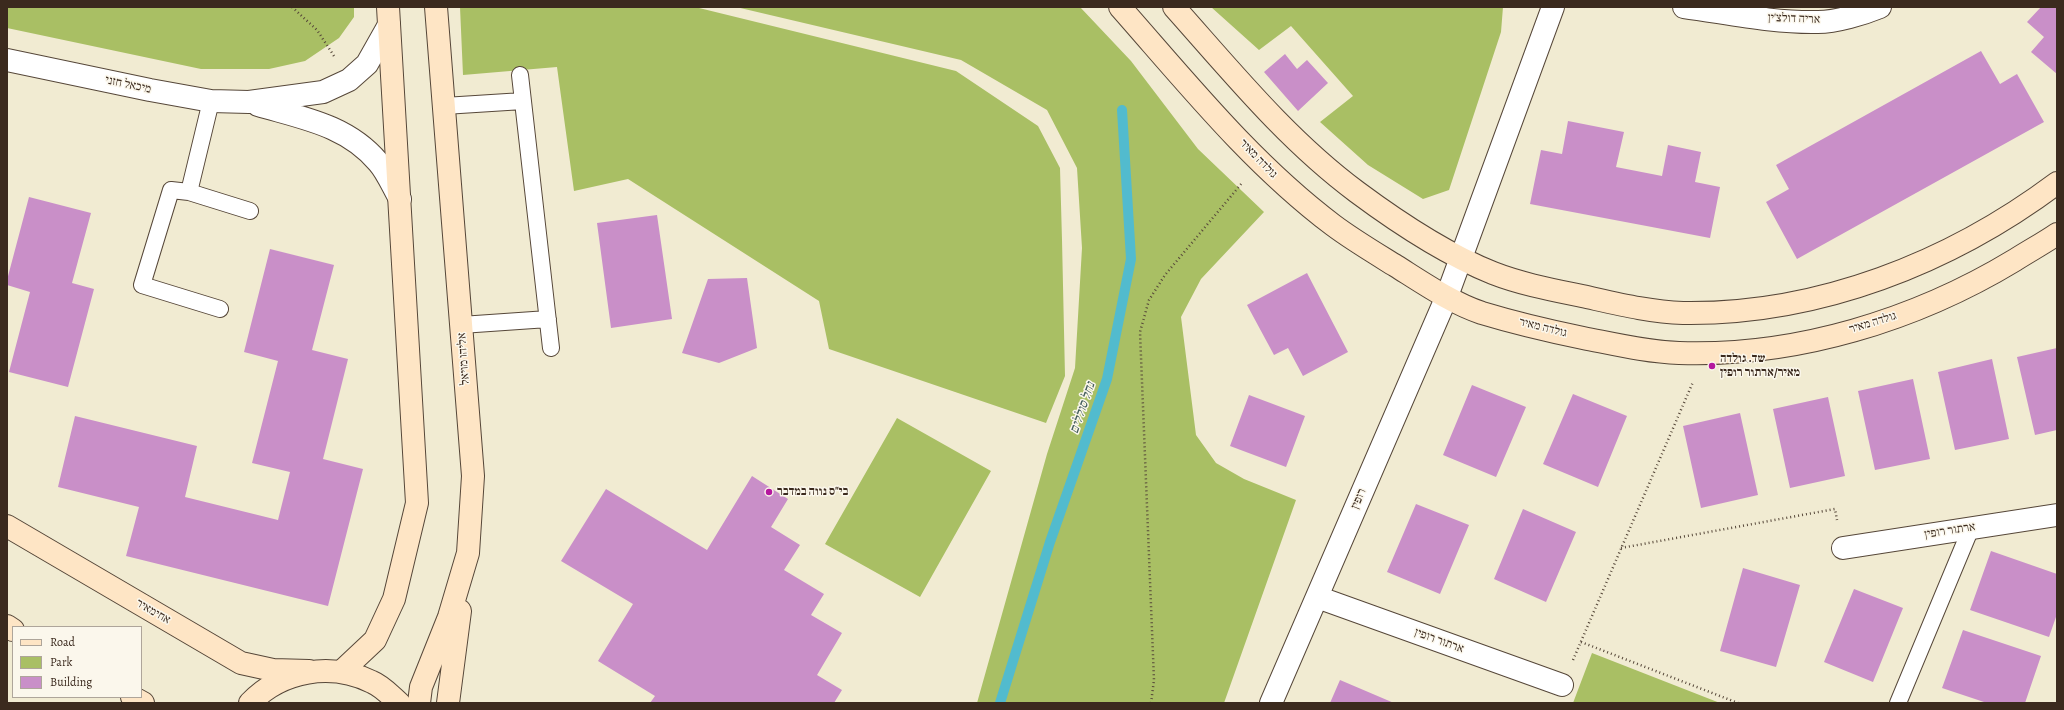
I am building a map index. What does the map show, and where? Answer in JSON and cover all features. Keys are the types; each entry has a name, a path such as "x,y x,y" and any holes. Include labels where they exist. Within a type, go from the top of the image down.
{"street":[{"name":"אליהו מויאל","path":"420,703 421,687 449,617 468,553 473,476 436,7"},
{"name":"גולדה מאיר","path":"1120,7 1214,113 1260,161 1280,181 1334,225 1426,285 1447,296 1480,312 1546,330 1617,345 1679,353 1757,350 1817,340 1880,322 1938,301 1997,271 2057,234"},
{"path":"1174,7 1249,91 1307,152 1357,193 1451,253 1495,274 1556,290 1624,305 1681,313 1753,310 1816,298 1867,284 1922,264 1977,236 2030,203 2057,183"},
{"name":"רופין","path":"1271,703 1462,259 1553,7"},
{"name":"אריה דולצ'ין","path":"1684,7 1769,19 1819,22 1866,12 1880,7"},
{"name":"מיכאל חזני","path":"7,60 150,90 211,100 249,102 323,92 349,80 367,64 388,16"},
{"path":"342,671 375,640 394,599 417,503 388,16"},
{"name":"מיכאל חזני","path":"249,102 326,124 357,140 379,163 400,199"},
{"name":"ארתור רופין","path":"1843,548 2057,515"},
{"name":"אחימאיר","path":"7,526 241,663 273,670 342,671 374,682 399,703"},
{"path":"448,703 447,697 468,553"},
{"name":"ארתור רופין","path":"1316,596 1562,685"},
{"path":"250,703 278,681 309,671"},
{"path":"134,698 143,703"}],"lane":[{"path":"520,75 551,348"},
{"path":"189,192 211,100"},
{"path":"444,106 522,101"},
{"path":"220,309 142,285 171,190 189,192 250,211"},
{"path":"461,325 548,319"},
{"path":"1898,703 1971,528"}],"path":[{"path":"292,7 317,30 349,80"},
{"path":"1151,703 1154,680 1140,332 1149,300 1166,275 1260,161"},
{"path":"1562,685 1706,352"},
{"path":"1621,548 1835,509 1843,548"},
{"path":"1581,642 1738,703"}],"green space":[{"path":"7,7 354,7 354,17 339,38 305,61 269,69 201,69 7,28"},
{"path":"460,7 695,7 956,71 1038,126 1060,168 1062,240 1065,376 1046,423 829,349 819,301 628,179 574,191 557,67 463,75"},
{"path":"736,7 1080,7 1131,61 1198,149 1264,212 1201,279 1181,317 1196,435 1216,463 1244,479 1296,500 1224,703 977,703 1047,454 1075,368 1082,248 1077,168 1047,110 961,60"},
{"path":"1211,7 1503,7 1501,32 1449,190 1423,199 1368,165 1320,122 1353,96 1291,26 1259,50"},
{"path":"897,418 991,471 920,597 825,544"},
{"path":"1592,653 1720,703 1573,703"}],"building":[{"path":"2041,7 2057,7 2057,74 2031,52 2044,37 2027,22"},
{"path":"1981,51 2000,84 2017,74 2044,122 1797,259 1766,202 1789,189 1776,165"},
{"path":"1285,54 1297,69 1307,60 1328,83 1298,111 1264,72"},
{"path":"1568,121 1624,132 1616,167 1662,176 1668,145 1701,152 1695,182 1720,187 1710,238 1530,204 1541,150 1562,154"},
{"path":"29,197 91,213 72,283 94,289 68,387 9,372 30,292 7,285 7,280"},
{"path":"657,215 672,319 611,328 597,223"},
{"path":"270,249 334,265 312,350 348,359 323,459 363,469 328,606 126,556 139,507 58,487 75,416 197,446 185,497 278,520 290,472 252,463 278,361 244,352"},
{"path":"1307,273 1348,352 1303,376 1288,348 1274,355 1247,305"},
{"path":"747,278 757,348 719,363 682,353 708,279"},
{"path":"2057,348 2057,430 2035,435 2017,357"},
{"path":"1992,359 2009,439 1955,450 1938,372"},
{"path":"1913,379 1930,459 1875,470 1858,391"},
{"path":"1472,385 1526,407 1496,477 1443,455"},
{"path":"1573,394 1627,416 1598,487 1543,464"},
{"path":"1249,395 1305,416 1286,467 1230,446"},
{"path":"1828,397 1845,476 1790,488 1773,409"},
{"path":"1740,413 1758,495 1701,508 1683,426"},
{"path":"752,476 788,499 771,527 800,545 784,570 824,594 811,615 842,633 817,675 842,690 834,703 650,703 655,696 598,661 633,604 561,561 606,489 707,550"},
{"path":"1416,504 1469,525 1440,594 1387,572"},
{"path":"1523,509 1576,532 1546,602 1494,579"},
{"path":"1991,551 2057,574 2057,614 2049,637 1970,610"},
{"path":"1743,568 1800,585 1776,667 1720,651"},
{"path":"1854,589 1903,608 1873,682 1824,662"},
{"path":"1963,630 2041,656 2025,703 1987,703 1942,688"},
{"path":"1340,680 1394,703 1330,703"}],"waterway":[{"name":"נחל סוללים","path":"1000,703 1050,542 1107,379 1131,259 1122,110"}],"place":[{"name":"שד. גולדה מאיר/ארתור רופין","path":"1712,366"},
{"name":"בי\"ס נווה במדבר","path":"769,492"}]}
